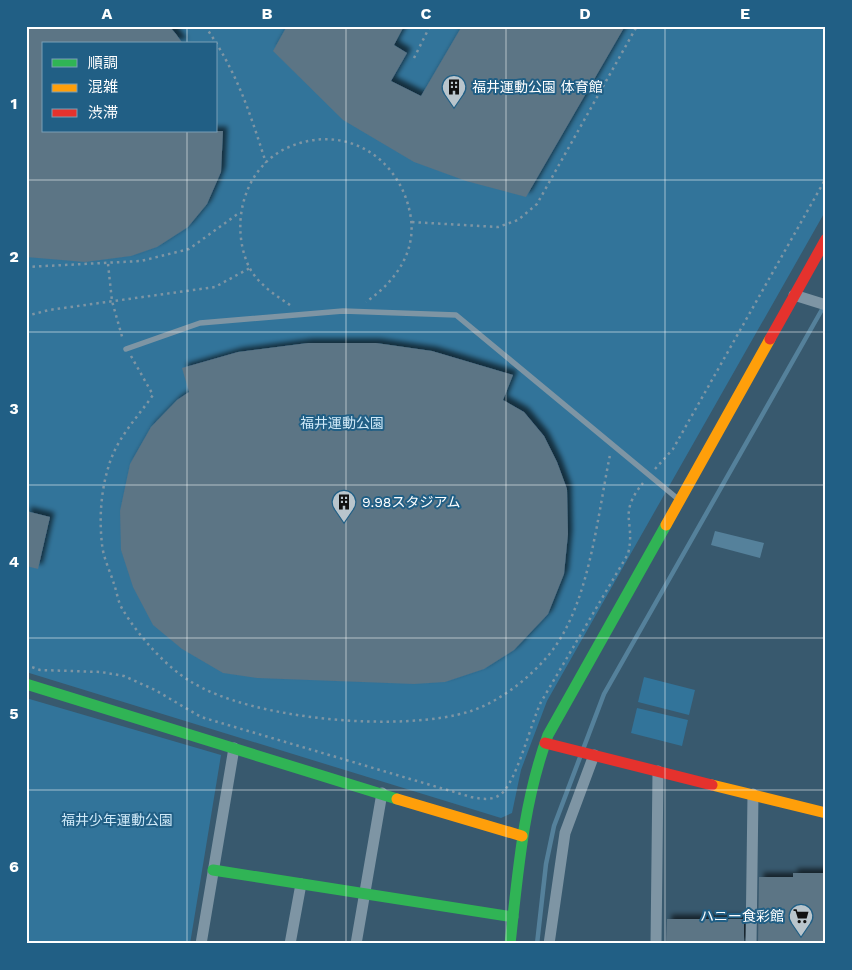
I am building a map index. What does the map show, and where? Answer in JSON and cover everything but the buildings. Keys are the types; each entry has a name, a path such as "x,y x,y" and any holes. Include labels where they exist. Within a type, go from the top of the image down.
{"street":[{"path":"510,944 522,836 531,785 545,743 562,707 678,499 826,240"},
{"path":"794,295 821,303"},
{"path":"26,684 382,793 500,832 522,836"},
{"path":"545,743 826,813"},
{"path":"201,944 234,748"},
{"path":"549,944 565,833 592,754"},
{"path":"656,944 658,771"},
{"path":"356,944 382,793"},
{"path":"751,944 753,794"},
{"path":"213,870 513,917"},
{"path":"290,944 301,884"}],"lane":[{"path":"126,349 200,323 343,311 456,315 678,499"}],"path":[{"path":"205,26 216,42"},
{"path":"414,58 430,26"},
{"path":"412,222 498,227 518,220 537,204 637,26"},
{"path":"218,45 244,95 266,163"},
{"path":"291,305 267,290 250,268 240,241 240,213 249,186 266,163 289,147 316,139 344,141 370,151 392,170 406,194 412,222 410,246 400,269 386,288 366,302 343,311"},
{"path":"26,665 40,670 101,672 124,676 156,690 201,716 472,797 484,800 500,795 512,781 541,702 628,554 631,541 628,506 634,494 673,449 826,178"},
{"path":"26,267 141,261 190,248 240,213"},
{"path":"108,264 112,301 118,330 126,349 153,395 125,430 109,464 102,500 102,545 122,609 160,656 188,681 207,691 271,711 323,719 430,720 473,710 497,699 527,677 547,657 566,631 578,603 612,444"},
{"path":"26,316 49,310 215,287 250,268"}],"green space":[{"name":"福井運動公園","path":"26,26 826,26 826,210 547,701 521,770 512,813 501,818 26,672"},
{"path":"644,677 695,690 689,715 638,702"},
{"name":"福井少年運動公園","path":"26,698 221,755 190,944 26,944"},
{"path":"637,708 688,720 682,746 631,733"}],"shaded area":[{"path":"715,531 764,543 760,558 711,545"}],"waterway":[{"path":"537,944 546,864 554,826 604,694 824,306"}],"traffic: fast":[{"path":"510,944 527,812 548,735 666,525"},
{"path":"26,684 397,799"},
{"path":"213,870 513,917"}],"traffic: slow":[{"path":"666,525 770,339"},
{"path":"712,785 826,813"},
{"path":"397,799 522,836"}],"traffic: jam":[{"path":"770,339 826,239"},
{"path":"545,743 712,785"}],"place":[{"name":"福井運動公園 体育館","path":"454,108"},
{"name":"9.98スタジアム","path":"344,523"},
{"name":"ハニー食彩館","path":"801,937"}]}
